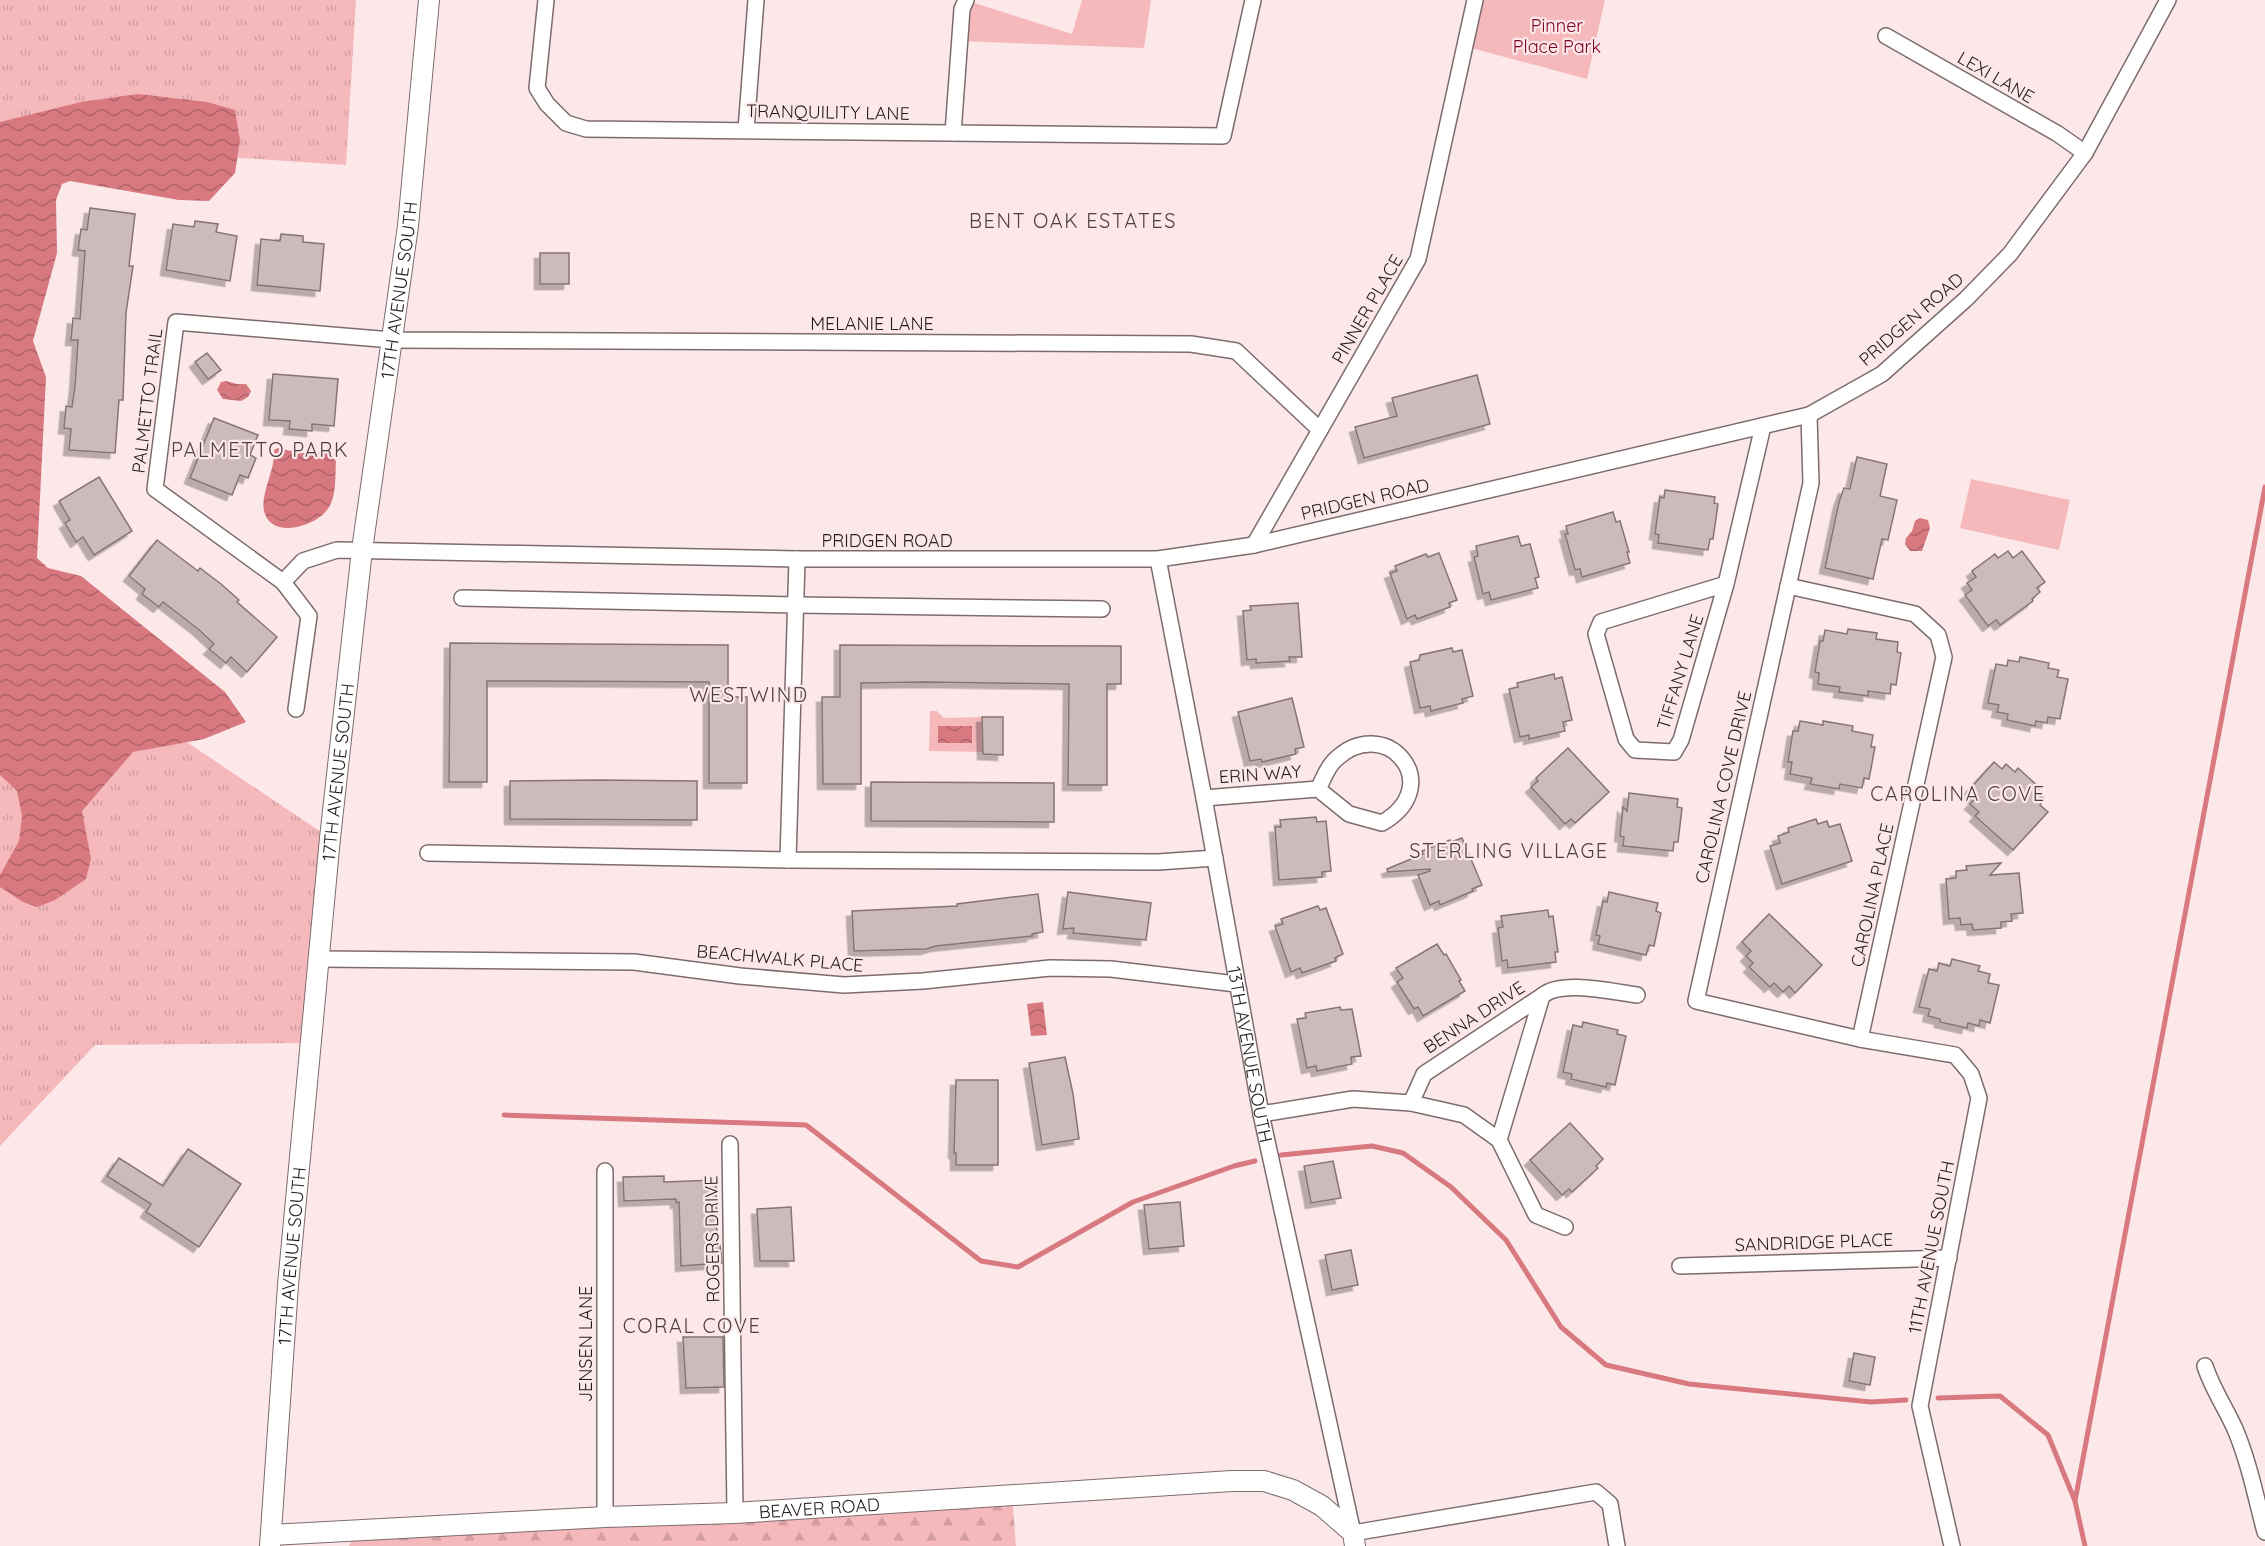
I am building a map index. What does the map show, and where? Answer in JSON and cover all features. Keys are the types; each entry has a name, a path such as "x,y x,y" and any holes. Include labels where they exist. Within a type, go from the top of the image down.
{"street":[{"name":"17TH AVENUE SOUTH","path":"271,1540 288,1285 330,838 362,550 408,226 429,0"},
{"name":"TRANQUILITY LANE","path":"546,0 537,88 547,104 566,123 586,129 1223,135 1254,0"},
{"path":"746,130 756,0"},
{"path":"953,132 962,9 966,0"},
{"name":"PINNER PLACE","path":"1254,545 1418,259 1475,0"},
{"name":"PRIDGEN ROAD","path":"362,550 797,560 1158,559 1254,545 1809,415 1882,374 1966,299 2010,254 2085,153 2168,0"},
{"name":"LEXI LANE","path":"1886,36 2058,134 2085,153"},
{"name":"PALMETTO TRAIL","path":"283,582 155,489 176,322 392,340"},
{"name":"MELANIE LANE","path":"392,340 1191,344 1236,351 1320,430"},
{"name":"CAROLINA COVE DRIVE","path":"1809,415 1811,483 1696,1001 1860,1039"},
{"name":"TIFFANY LANE","path":"1726,584 1601,622 1596,634 1626,739 1635,750 1674,752 1681,740 1726,584 1763,426"},
{"path":"296,709 309,616 283,582 303,561 337,550 362,550"},
{"name":"13TH AVENUE SOUTH","path":"1158,559 1261,1113 1354,1540"},
{"path":"788,860 797,560"},
{"name":"CAROLINA PLACE","path":"1788,586 1915,614 1938,635 1944,657 1860,1039"},
{"path":"462,598 1102,609"},
{"name":"ERIN WAY","path":"1204,798 1318,789 1349,814 1382,823 1403,809 1410,794 1410,776 1404,759 1386,746 1371,743 1349,749 1332,762 1318,789"},
{"path":"428,854 788,860 1158,862 1215,858"},
{"name":"BEACHWALK PLACE","path":"320,959 634,962 740,976 844,985 923,981 1050,968 1111,969 1236,984"},
{"name":"BENNA DRIVE","path":"1411,1103 1424,1074 1547,992 1565,987 1637,995"},
{"name":"BENNA DRIVE","path":"1499,1140 1542,996"},
{"name":"11TH AVENUE SOUTH","path":"1860,1039 1955,1055 1971,1074 1979,1098 1920,1406 1952,1546"},
{"path":"1261,1113 1353,1100 1411,1103 1464,1115 1499,1140 1536,1215 1565,1227"},
{"name":"ROGERS DRIVE","path":"730,1144 735,1513"},
{"name":"JENSEN LANE","path":"605,1171 605,1517"},
{"name":"SANDRIDGE PLACE","path":"1680,1266 1948,1258"},
{"path":"2205,1366 2211,1386 2235,1429 2265,1532"},
{"name":"BEAVER ROAD","path":"271,1540 605,1517 735,1513 1264,1480 1293,1490 1322,1506 1354,1540"},
{"path":"1354,1540 1596,1492 1610,1504 1617,1546"}],"green space":[{"path":"0,0 356,0 346,165 17,143 0,573"},
{"path":"965,0 1072,34 1082,0 1151,0 1144,48 960,41"},
{"name":"Pinner Place Park","path":"1475,0 1605,0 1587,79 1464,46"},
{"path":"1971,479 2070,500 2059,550 1960,528"},
{"path":"0,617 330,838 311,1043 95,1045 0,1146"},
{"path":"930,711 937,711 944,718 982,717 983,752 929,751"},
{"path":"1012,1495 1016,1546 349,1546 358,1530"}],"water":[{"path":"138,94 207,102 235,110 240,140 235,173 209,201 179,200 70,181 62,184 56,200 57,253 33,341 46,377 37,558 48,568 81,576 225,692 246,722 204,739 133,752 82,811 91,859 86,879 55,900 37,907 23,902 0,887 0,875 19,841 22,816 17,791 0,775 0,122 81,102"},
{"path":"221,382 246,384 251,391 248,397 241,401 223,399 217,390"},
{"path":"278,448 300,453 327,452 336,461 335,486 330,505 314,521 285,528 270,522 265,514 263,507 265,492 274,450"},
{"path":"1920,518 1928,520 1930,528 1922,551 1910,551 1905,544 1906,538 1912,531 1915,521"},
{"path":"938,726 972,726 972,743 938,743"},
{"path":"1043,1002 1047,1035 1031,1036 1027,1004"}],"building":[{"path":"90,208 135,214 129,266 133,266 126,313 123,400 119,400 115,453 69,450 71,429 64,428 66,406 72,407 75,386 78,340 71,340 73,318 80,319 85,251 78,250 81,229 87,230"},
{"path":"195,221 218,224 216,232 237,236 230,281 166,270 173,224 194,227"},
{"path":"281,234 303,236 303,242 324,244 320,291 257,285 261,239 280,241"},
{"path":"540,253 569,253 569,284 540,284"},
{"path":"207,353 221,370 208,379 195,362"},
{"path":"273,374 338,379 334,426 312,424 312,431 289,429 290,421 269,420"},
{"path":"1477,375 1490,424 1364,458 1355,427 1397,416 1392,398"},
{"path":"214,418 258,435 250,455 256,458 248,478 240,475 232,495 190,478"},
{"path":"1857,457 1887,464 1880,496 1897,500 1888,540 1882,539 1873,579 1825,568 1839,502 1844,488 1850,489"},
{"path":"99,477 132,531 94,555 83,537 76,542 65,523 70,520 59,501"},
{"path":"1665,490 1715,497 1714,503 1718,504 1713,539 1710,539 1708,550 1658,543 1659,535 1655,534 1660,497 1664,498"},
{"path":"1613,512 1616,522 1620,521 1630,563 1582,577 1580,569 1575,570 1565,534 1568,534 1566,526"},
{"path":"1518,536 1521,546 1530,544 1539,577 1535,578 1538,588 1491,600 1489,592 1483,594 1474,557 1478,556 1476,546"},
{"path":"157,540 198,571 200,568 221,584 239,600 237,602 277,637 247,672 231,657 226,663 209,649 214,644 198,629 163,602 159,607 142,594 145,589 129,576"},
{"path":"2008,551 2013,558 2022,551 2045,582 2037,588 2040,592 2032,599 2033,601 2000,625 1996,620 1988,626 1965,595 1972,590 1967,583 1976,577 1972,571 1995,554 1998,558"},
{"path":"1439,553 1457,600 1449,603 1450,607 1417,619 1415,615 1407,619 1390,573 1397,571 1395,566 1426,554 1428,557"},
{"path":"1298,603 1302,657 1289,657 1290,661 1256,663 1256,659 1247,660 1243,611 1251,610 1250,606"},
{"path":"1848,629 1877,633 1876,639 1898,642 1897,652 1901,653 1896,685 1891,684 1890,694 1868,691 1868,696 1839,692 1840,687 1818,684 1819,673 1815,672 1820,641 1823,641 1825,630 1847,634"},
{"path":"450,643 728,645 728,697 747,697 747,783 709,783 709,682 536,681 487,681 487,782 449,782"},
{"path":"840,645 1121,646 1121,684 1107,684 1107,785 1068,785 1069,684 926,682 861,683 861,784 823,784 822,697 840,697"},
{"path":"1452,648 1453,652 1462,650 1473,696 1462,699 1463,703 1431,711 1430,706 1420,708 1410,662 1419,660 1420,655"},
{"path":"2020,657 2049,663 2048,668 2059,670 2057,677 2068,679 2060,719 2048,717 2047,723 2036,721 2035,726 2007,720 2008,714 1997,712 1999,705 1988,703 1996,664 2007,666 2008,660 2019,662"},
{"path":"1554,674 1555,679 1562,677 1572,720 1563,722 1565,731 1529,739 1529,735 1520,737 1509,689 1518,687 1517,683"},
{"path":"1292,698 1304,747 1295,749 1296,754 1262,762 1261,759 1250,761 1238,712"},
{"path":"982,717 1003,717 1003,755 983,754"},
{"path":"1800,721 1823,725 1823,721 1853,726 1852,731 1873,735 1871,747 1875,747 1869,779 1864,778 1862,788 1840,784 1839,789 1810,784 1812,778 1790,774 1792,762 1788,762 1793,731 1798,731"},
{"path":"1568,748 1609,792 1575,823 1571,819 1565,824 1531,787 1538,781 1536,778"},
{"path":"1994,762 2002,769 2006,764 2015,772 2018,768 2040,788 2036,792 2044,799 2040,805 2048,812 2013,850 1975,816 1979,812 1970,804 1975,799 1967,792"},
{"path":"510,781 697,781 697,820 510,819"},
{"path":"871,782 1054,783 1054,822 871,821"},
{"path":"1629,793 1678,799 1677,807 1682,808 1678,842 1674,842 1673,851 1623,846 1624,837 1620,836 1623,807 1627,811"},
{"path":"1316,817 1317,822 1326,821 1331,871 1322,872 1322,877 1279,880 1275,827 1281,827 1280,820"},
{"path":"1816,819 1818,824 1827,821 1829,827 1840,824 1852,861 1782,884 1770,846 1780,843 1778,836 1789,832 1788,828"},
{"path":"1462,838 1482,885 1472,889 1473,891 1440,905 1439,901 1430,905 1418,875 1430,869 1388,872 1387,869 1423,854 1422,851 1450,840 1451,842"},
{"path":"2001,863 1990,875 2019,873 2023,913 2011,914 2012,921 2001,922 2001,928 1973,930 1972,924 1961,925 1960,918 1949,919 1946,879 1956,878 1956,871 1967,870 1966,866"},
{"path":"1068,892 1151,903 1146,940 1073,933 1074,928 1063,929"},
{"path":"1609,892 1658,903 1656,911 1661,913 1654,946 1649,945 1646,955 1598,944 1600,936 1596,935 1603,901 1607,902"},
{"path":"1038,894 1043,932 1032,934 1032,936 926,949 854,951 852,911 957,906 957,904"},
{"path":"1318,906 1320,910 1326,908 1343,954 1335,958 1336,961 1302,973 1300,968 1291,972 1275,926 1283,924 1281,919"},
{"path":"1548,910 1549,917 1553,916 1558,952 1555,952 1556,962 1508,968 1507,960 1502,961 1498,928 1503,927 1501,916"},
{"path":"1769,914 1822,965 1795,993 1789,986 1783,992 1774,983 1770,987 1749,967 1753,963 1746,956 1751,951 1742,942"},
{"path":"1437,944 1444,955 1446,954 1465,991 1423,1016 1418,1007 1414,1009 1397,982 1403,978 1396,968"},
{"path":"1952,959 1980,966 1978,971 1990,974 1988,983 1999,985 1990,1023 1980,1020 1979,1026 1968,1023 1967,1028 1940,1022 1940,1019 1928,1016 1930,1009 1919,1007 1929,969 1937,971 1939,963 1950,966"},
{"path":"1340,1007 1341,1010 1352,1009 1361,1056 1351,1057 1352,1064 1317,1071 1316,1066 1307,1068 1297,1019 1306,1018 1305,1013"},
{"path":"1583,1022 1618,1030 1617,1034 1626,1036 1615,1085 1607,1083 1606,1087 1571,1079 1572,1074 1563,1072 1573,1025 1582,1027"},
{"path":"1065,1057 1079,1139 1042,1145 1029,1063"},
{"path":"956,1080 998,1080 998,1165 956,1165 956,1153 954,1153"},
{"path":"1570,1123 1603,1159 1596,1166 1598,1168 1572,1192 1569,1189 1562,1195 1530,1160"},
{"path":"188,1149 241,1184 199,1247 146,1212 151,1204 107,1176 119,1158 163,1186"},
{"path":"1333,1161 1341,1198 1311,1203 1304,1166"},
{"path":"664,1176 664,1182 716,1180 717,1245 720,1245 722,1263 681,1266 679,1202 676,1203 676,1199 624,1201 623,1177"},
{"path":"1180,1202 1184,1246 1149,1249 1144,1205"},
{"path":"791,1207 794,1261 760,1261 757,1209"},
{"path":"1351,1250 1358,1285 1332,1290 1325,1255"},
{"path":"683,1337 723,1337 724,1387 686,1388"},
{"path":"1854,1353 1875,1357 1870,1385 1849,1381"}],"waterway":[{"path":"2075,1501 2265,487"},
{"path":"504,1115 806,1125 981,1261 1018,1267 1133,1202 1234,1166 1255,1161"},
{"path":"1281,1155 1372,1146 1403,1153 1451,1187 1506,1240 1561,1327 1606,1365 1689,1384 1871,1402 1906,1400"},
{"path":"1938,1398 2000,1396 2048,1435 2075,1501 2085,1546"}],"district":[{"name":"BENT OAK ESTATES","path":"1073,220"},
{"name":"PALMETTO PARK","path":"260,449"},
{"name":"WESTWIND","path":"749,694"},
{"name":"CAROLINA COVE","path":"1958,793"},
{"name":"STERLING VILLAGE","path":"1509,850"},
{"name":"CORAL COVE","path":"692,1325"}]}
